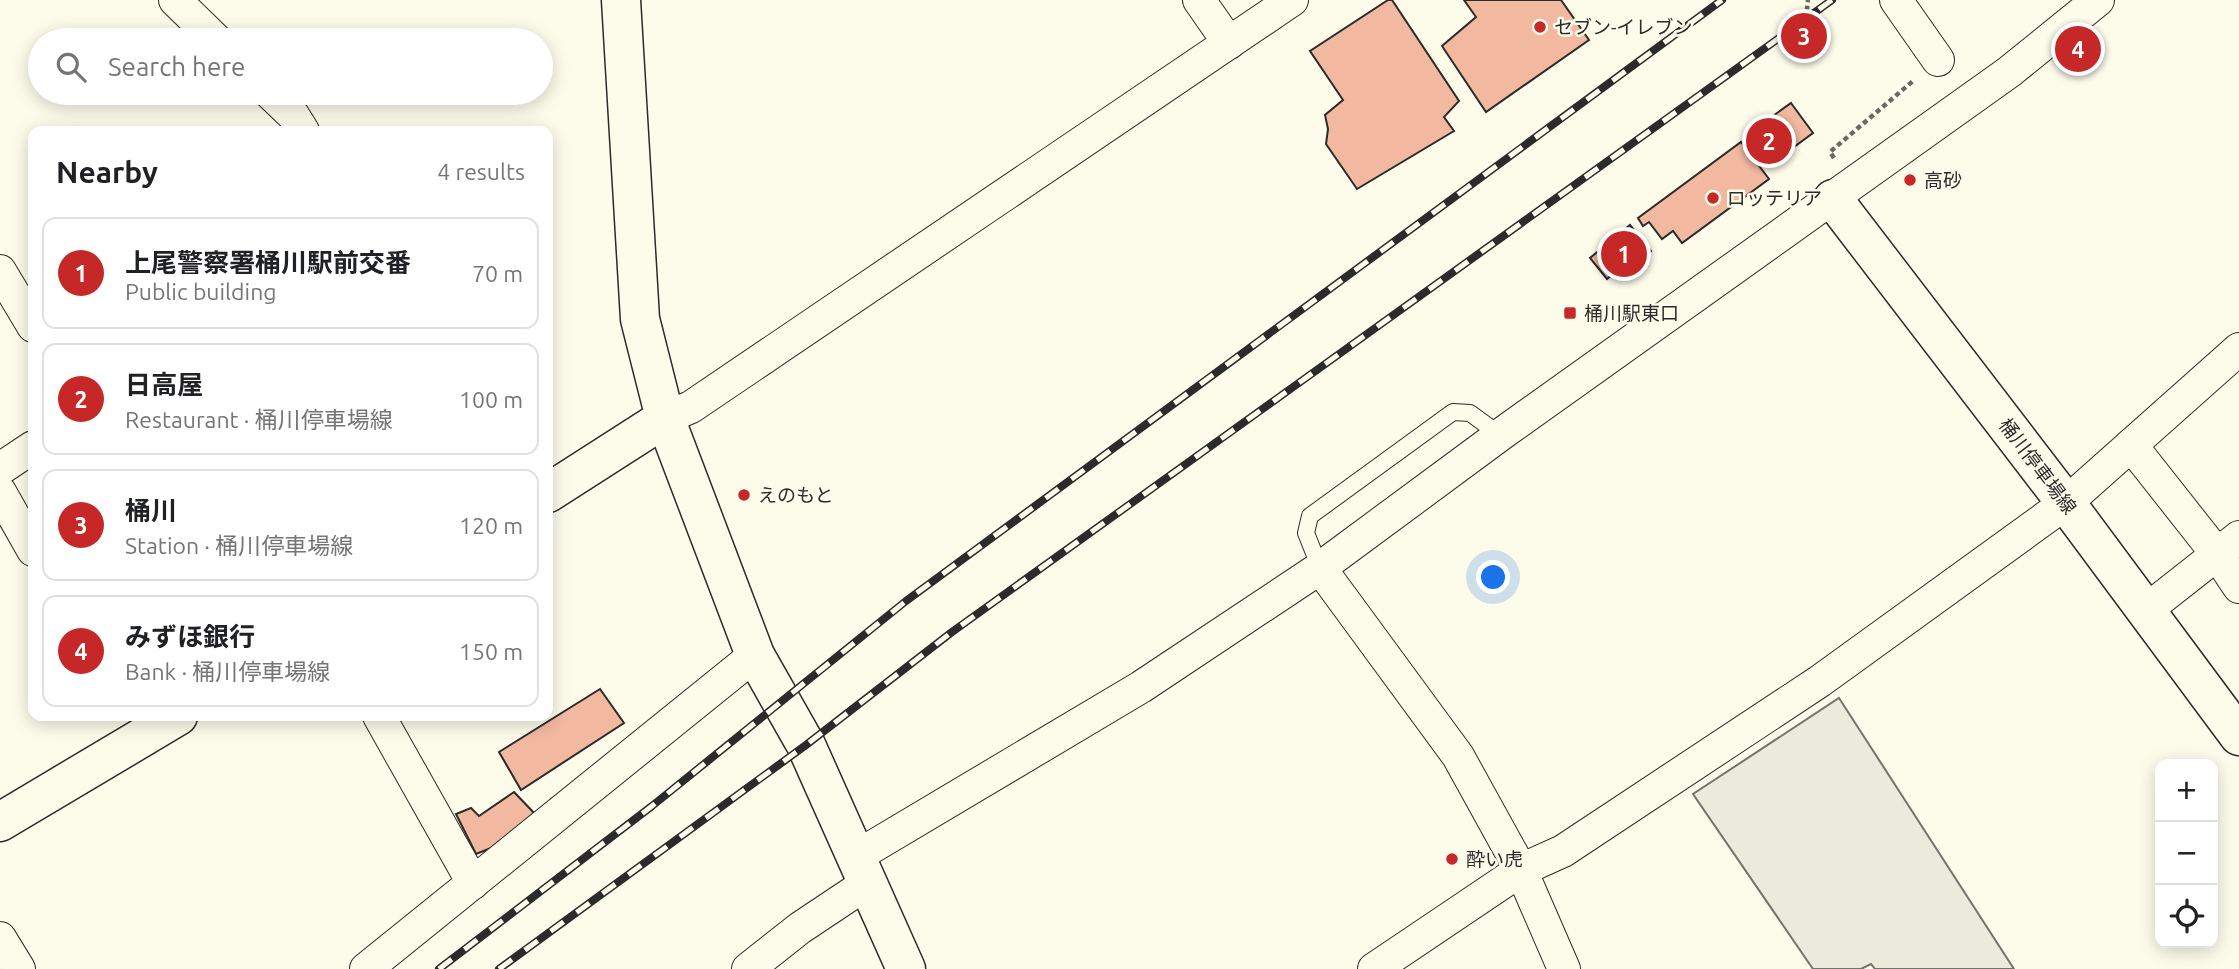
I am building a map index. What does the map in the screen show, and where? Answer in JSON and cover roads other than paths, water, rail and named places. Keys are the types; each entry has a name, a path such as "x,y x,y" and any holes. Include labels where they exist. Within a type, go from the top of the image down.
{"street":[{"path":"175,0 204,28"},
{"path":"621,0 640,319 665,418 755,655 806,745 906,969"},
{"path":"1199,0 1229,44"},
{"path":"553,490 665,418 691,407 1293,0"},
{"path":"1896,0 1938,60"},
{"path":"748,969 800,928 863,869 1321,568 1500,435 2009,72 2098,0"},
{"path":"283,105 300,126"},
{"name":"桶川停車場線","path":"1833,199 2066,503 2239,736"},
{"path":"0,271 28,318"},
{"path":"1374,969 1521,870 1563,851 1820,681 2066,503 2239,349"},
{"path":"2130,445 2228,545 2239,587"},
{"path":"0,469 28,450"},
{"path":"0,492 28,541"},
{"path":"2145,611 2228,545"},
{"path":"1321,568 1458,756 1521,870 1564,969"},
{"path":"366,969 755,655"},
{"path":"0,822 170,721"},
{"path":"382,721 473,883"},
{"path":"0,938 19,969"}],"lane":[{"path":"1321,568 1306,533 1310,516 1453,412 1470,413 1500,435"}],"railway":[{"path":"439,969 652,806 906,601 1722,0"},
{"path":"499,969 806,745 952,632 1832,0"}],"place":[{"name":"セブン-イレブン","path":"1540,27"},
{"name":"桶川","path":"1804,36"},
{"name":"みずほ銀行","path":"2078,49"},
{"name":"日高屋","path":"1769,141"},
{"name":"高砂","path":"1910,180"},
{"name":"ロッテリア","path":"1713,198"},
{"name":"上尾警察署桶川駅前交番","path":"1624,254"},
{"name":"桶川駅東口","path":"1570,313"},
{"name":"えのもと","path":"744,495"},
{"name":"酔い虎","path":"1452,859"}]}
